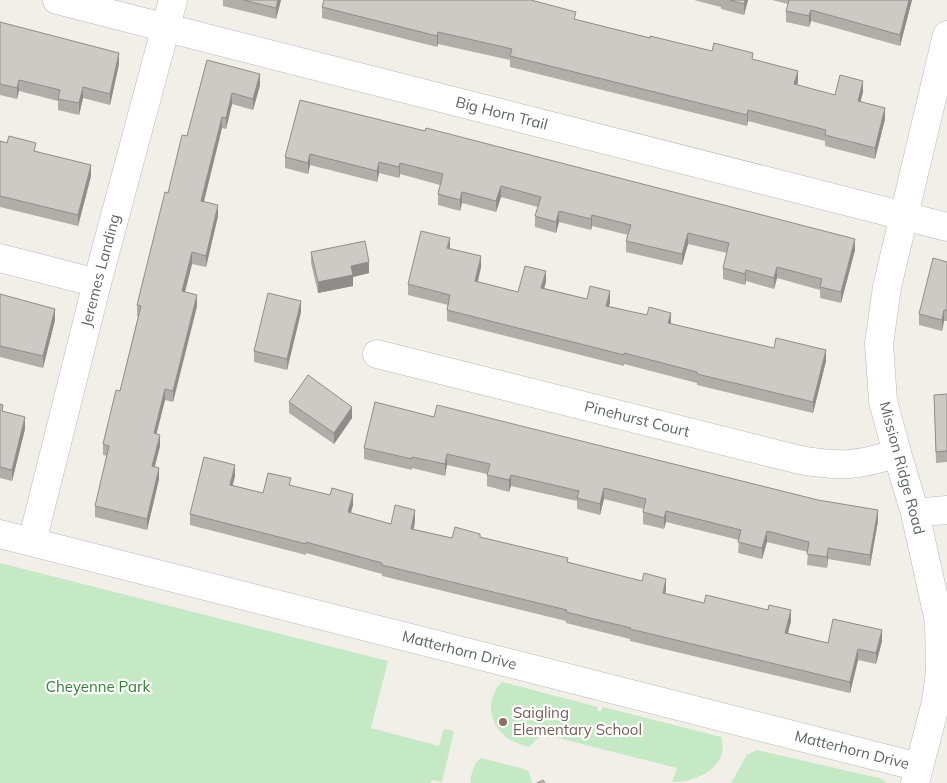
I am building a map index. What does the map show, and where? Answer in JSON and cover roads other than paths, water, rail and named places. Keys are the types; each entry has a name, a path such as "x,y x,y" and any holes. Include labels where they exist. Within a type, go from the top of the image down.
{"street":[{"name":"Big Horn Trail","path":"56,0 947,227"},
{"name":"Jeremes Landing","path":"32,542 172,0"},
{"name":"Mission Ridge Road","path":"917,775 936,702 941,651 939,621 916,513 883,401 878,344 887,287 947,36"},
{"path":"0,258 98,283"},
{"name":"Pinehurst Court","path":"377,354 809,462 826,465 851,465 897,453"},
{"path":"916,513 947,510"},
{"name":"Matterhorn Drive","path":"0,534 917,775"}],"place":[{"name":"Saigling Elementary School","path":"503,722"}],"park label":[{"name":"Cheyenne Park","path":"98,687"}]}
